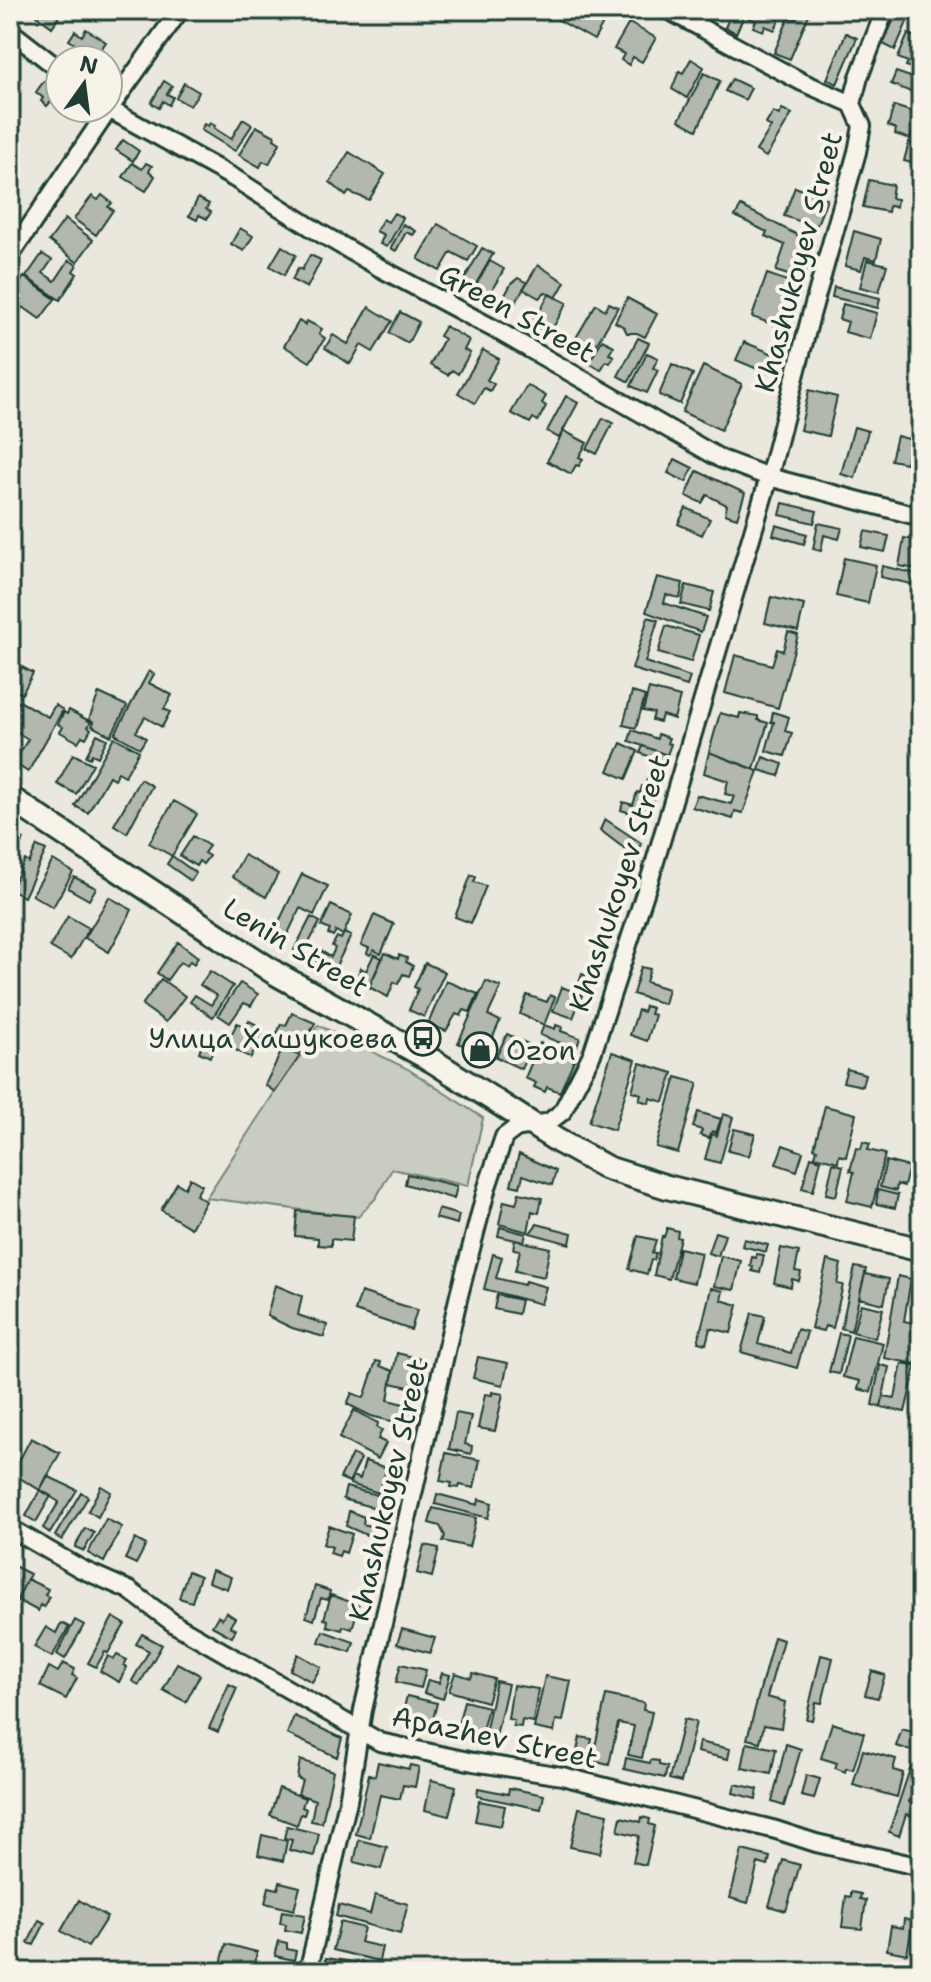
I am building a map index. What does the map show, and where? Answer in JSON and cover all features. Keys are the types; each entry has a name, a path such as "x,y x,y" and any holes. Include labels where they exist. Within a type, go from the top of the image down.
{"street":[{"path":"124,87 180,10"},
{"path":"668,10 802,82 852,104"},
{"name":"Khashukoyev Street","path":"308,1972 459,1295 487,1187 504,1137 516,1128 549,1122 562,1112 592,1054 651,875 769,477 857,152 862,126 852,104 885,10"},
{"path":"10,31 44,58"},
{"name":"Green Street","path":"124,118 234,178 320,233 500,332 690,443 739,467 769,477 921,517"},
{"path":"10,256 98,124"},
{"name":"Lenin Street","path":"10,798 275,973 433,1061 582,1155 627,1175 921,1250"},
{"name":"Apazhev Street","path":"10,1528 81,1569 129,1590 176,1625 380,1742 562,1776 816,1843 921,1867"}],"shaded area":[{"path":"318,1025 408,1069 483,1118 468,1186 392,1169 376,1198 358,1217 206,1198"}],"building":[{"path":"41,10 49,10 59,17 52,27 37,16"},
{"path":"562,10 587,10 605,20 594,40 557,19"},
{"path":"733,10 747,10 736,33 725,27"},
{"path":"752,10 783,10 775,30 765,26 763,31 753,27 756,21 748,18"},
{"path":"800,10 811,10 790,59 774,53 789,17 796,19"},
{"path":"898,10 910,15 895,50 883,44"},
{"path":"629,23 656,38 642,62 633,57 629,65 621,60 624,54 614,49"},
{"path":"86,29 106,42 75,44 69,40 75,31 82,36"},
{"path":"846,33 857,38 837,84 827,79"},
{"path":"908,34 921,39 921,96 891,84 896,72 913,78 916,70 898,58"},
{"path":"691,59 704,67 687,98 672,89 679,71 683,73"},
{"path":"704,73 720,81 697,130 679,120"},
{"path":"732,79 751,88 745,100 725,91"},
{"path":"44,81 44,104 41,101 43,98 36,92"},
{"path":"164,81 172,86 167,94 173,97 169,105 163,101 159,108 151,103"},
{"path":"184,83 199,92 190,106 176,98"},
{"path":"894,106 919,114 910,139 895,134 896,129 888,126"},
{"path":"782,109 792,114 766,157 756,151 771,127 766,124 773,112 779,115"},
{"path":"243,119 252,125 235,151 201,130 204,124 208,126 210,123 231,139"},
{"path":"256,126 275,136 274,139 280,143 269,164 263,161 260,167 239,155"},
{"path":"123,140 139,151 133,161 116,150"},
{"path":"909,142 921,144 920,165 904,161"},
{"path":"349,152 385,174 369,200 349,192 346,196 330,182"},
{"path":"132,163 142,169 146,163 152,166 149,171 155,176 146,191 123,177"},
{"path":"869,180 893,185 891,198 897,199 896,207 889,206 888,212 863,207"},
{"path":"795,187 827,199 816,227 784,216"},
{"path":"102,195 112,203 108,207 113,210 96,235 74,219 92,196 98,200"},
{"path":"198,198 209,204 206,209 211,212 207,219 199,215 197,220 189,216"},
{"path":"741,206 815,244 803,280 776,271 785,245 735,216"},
{"path":"394,213 403,218 387,247 380,244 384,235 376,231 383,219 388,222"},
{"path":"65,219 93,240 77,262 49,241"},
{"path":"403,224 416,231 413,235 406,232 396,251 391,248"},
{"path":"438,224 477,246 468,261 451,252 440,271 418,259"},
{"path":"240,228 253,236 244,251 231,244"},
{"path":"854,231 881,239 876,260 865,257 861,270 845,266"},
{"path":"282,246 296,255 284,275 270,266"},
{"path":"482,248 493,254 472,291 461,285"},
{"path":"42,254 52,260 43,273 55,281 69,260 77,265 73,271 77,274 60,300 26,277"},
{"path":"310,255 321,260 307,288 292,280"},
{"path":"867,260 887,265 879,292 860,287"},
{"path":"490,261 504,269 486,300 472,291"},
{"path":"538,265 565,282 556,298 545,292 539,298 523,289"},
{"path":"767,274 802,286 787,329 752,317"},
{"path":"24,277 55,299 40,319 23,307 19,312 10,305 10,296"},
{"path":"518,278 527,283 508,316 497,310 511,284"},
{"path":"834,287 880,298 878,308 832,297"},
{"path":"549,294 567,303 547,338 521,324 530,307 539,312"},
{"path":"627,298 657,314 645,337 627,333 615,322"},
{"path":"609,303 618,307 594,349 576,338 596,304 605,310"},
{"path":"843,304 877,313 870,339 845,332 848,322 839,319"},
{"path":"369,307 392,321 373,352 361,345 350,364 325,348 333,335 348,344"},
{"path":"400,312 419,322 408,343 389,333"},
{"path":"299,321 305,325 307,321 322,329 319,334 325,338 310,362 284,346"},
{"path":"445,326 469,340 464,350 470,353 458,374 452,370 448,375 430,365 444,339 439,336"},
{"path":"638,338 649,343 629,382 618,376"},
{"path":"602,340 614,346 609,354 614,356 610,363 606,361 601,370 589,363"},
{"path":"744,342 778,356 767,373 736,360"},
{"path":"483,350 499,359 487,380 494,384 490,391 484,388 475,403 458,393"},
{"path":"647,353 658,358 653,368 658,370 647,393 631,386"},
{"path":"672,364 693,374 680,404 659,395"},
{"path":"703,366 742,384 721,430 682,412"},
{"path":"527,385 546,396 542,403 546,406 538,421 533,418 530,423 511,413"},
{"path":"809,390 837,397 828,436 800,430"},
{"path":"566,396 578,403 559,438 547,431"},
{"path":"603,418 613,423 597,454 587,449"},
{"path":"854,427 868,431 855,478 841,474"},
{"path":"564,431 587,443 579,457 583,459 571,474 547,461"},
{"path":"897,436 920,442 916,457 908,455 906,463 891,460"},
{"path":"675,459 693,468 686,482 668,473"},
{"path":"697,471 745,493 737,518 725,514 727,505 707,495 702,503 686,496"},
{"path":"783,503 817,511 814,523 780,515"},
{"path":"686,508 710,519 702,535 678,524"},
{"path":"818,523 842,528 839,539 824,535 821,551 813,549"},
{"path":"776,525 807,534 804,544 773,535"},
{"path":"865,531 889,536 885,552 861,547"},
{"path":"904,538 921,541 921,570 899,566"},
{"path":"844,558 876,565 868,603 836,596"},
{"path":"882,566 921,575 920,586 880,577"},
{"path":"657,577 683,583 680,598 666,595 664,603 706,617 701,632 646,612"},
{"path":"686,585 714,592 709,611 681,604"},
{"path":"771,597 804,605 798,631 765,623"},
{"path":"648,617 658,620 645,662 690,677 687,686 632,669"},
{"path":"666,626 699,635 691,662 658,653"},
{"path":"788,632 798,635 778,708 725,693 735,655 772,665 777,649 783,651"},
{"path":"22,667 33,673 22,694 11,689"},
{"path":"149,671 154,674 149,683 172,695 164,709 170,712 162,727 145,717 136,732 146,738 140,748 115,734"},
{"path":"649,689 680,697 674,719 662,715 660,722 652,720 654,713 643,711"},
{"path":"632,692 645,696 636,728 623,725"},
{"path":"99,693 127,706 111,736 92,726 94,722 89,719"},
{"path":"19,701 48,717 55,705 63,710 28,772 14,763 28,739 10,728 10,717"},
{"path":"69,710 91,722 86,738 82,736 78,742 60,732 63,727 58,724 64,712 67,714"},
{"path":"773,712 789,717 785,731 792,733 785,756 766,751 774,722 771,722"},
{"path":"720,713 739,718 740,713 758,716 758,720 768,723 754,769 709,752"},
{"path":"632,730 657,739 658,734 669,738 667,743 671,744 667,755 629,741"},
{"path":"97,734 107,739 98,757 92,754 90,758 86,756"},
{"path":"114,737 139,751 125,776 118,772 114,779 109,776 88,813 75,806"},
{"path":"621,743 638,751 626,779 608,771"},
{"path":"643,746 667,755 664,762 640,753"},
{"path":"709,752 758,771 743,813 735,811 733,819 692,807 697,795 731,804 734,796 725,794 728,781 704,773"},
{"path":"73,754 93,764 76,794 57,784"},
{"path":"763,757 783,764 779,776 759,770"},
{"path":"649,773 661,776 650,814 645,812 644,817 621,810 623,802 633,805"},
{"path":"140,779 152,786 127,833 114,825"},
{"path":"174,801 197,814 172,856 149,843"},
{"path":"605,819 641,843 637,858 600,830"},
{"path":"10,830 24,839 10,862"},
{"path":"193,836 209,846 204,853 209,856 203,864 199,861 196,866 180,856"},
{"path":"37,846 46,850 24,897 11,889 25,860 29,863"},
{"path":"244,855 278,874 266,897 232,877"},
{"path":"172,856 196,873 191,881 167,864"},
{"path":"53,860 73,872 53,907 32,895"},
{"path":"302,874 328,886 314,915 300,908 284,942 272,936"},
{"path":"471,875 476,877 474,882 486,886 471,923 455,917"},
{"path":"74,877 96,888 89,900 68,888"},
{"path":"109,897 132,910 109,952 85,938"},
{"path":"331,905 352,915 343,935 336,931 333,936 328,934 330,930 321,926"},
{"path":"374,915 394,924 381,954 374,950 370,955 367,953 369,948 361,945"},
{"path":"68,916 89,928 71,959 50,947"},
{"path":"311,917 320,922 303,954 294,950"},
{"path":"344,933 351,936 334,970 316,961 321,951 331,957 335,948 332,946 337,937 341,939"},
{"path":"178,942 198,957 194,964 190,961 187,966 180,962 167,980 157,973"},
{"path":"385,953 398,959 399,955 407,958 406,962 413,966 409,976 403,974 398,984 394,982 388,997 369,987"},
{"path":"374,954 382,958 369,987 355,981 361,968 366,971"},
{"path":"425,963 445,972 424,1017 409,1010 418,989 414,987"},
{"path":"641,967 650,969 646,982 668,989 664,1004 633,994"},
{"path":"210,971 233,986 213,1017 190,1002 195,995 211,1005 217,996 200,985"},
{"path":"582,974 596,980 591,994 577,989"},
{"path":"161,979 185,996 166,1022 142,1005"},
{"path":"446,981 478,994 470,1012 464,1010 461,1016 456,1014 446,1031 428,1024"},
{"path":"486,981 501,987 488,1015 500,1021 485,1055 458,1043"},
{"path":"240,983 258,994 251,1006 244,1003 230,1023 218,1015"},
{"path":"562,987 582,995 573,1018 553,1011"},
{"path":"527,995 547,1002 550,995 555,997 544,1025 520,1014"},
{"path":"645,1006 652,1008 650,1014 655,1015 647,1041 630,1035 638,1010 643,1012"},
{"path":"292,1013 315,1023 300,1053 280,1043 283,1037 277,1034 281,1024 286,1025"},
{"path":"249,1021 257,1025 254,1031 263,1035 251,1058 226,1045 237,1023 246,1027"},
{"path":"544,1025 555,1029 556,1025 562,1027 561,1031 580,1038 576,1049 540,1035"},
{"path":"507,1034 532,1046 521,1069 496,1057"},
{"path":"206,1037 217,1042 210,1057 199,1052"},
{"path":"540,1043 575,1058 560,1092 547,1087 545,1092 525,1078"},
{"path":"283,1048 300,1056 275,1092 265,1085"},
{"path":"612,1052 636,1060 614,1130 589,1122"},
{"path":"640,1063 673,1073 664,1102 650,1098 649,1103 639,1100 641,1094 632,1091"},
{"path":"847,1069 865,1074 862,1086 843,1082"},
{"path":"676,1077 698,1083 678,1153 656,1147"},
{"path":"825,1106 856,1114 846,1157 839,1155 838,1162 815,1156 817,1149 814,1148"},
{"path":"698,1112 721,1119 716,1133 712,1131 709,1138 700,1135 702,1130 693,1127"},
{"path":"723,1114 733,1117 720,1163 705,1159 712,1134 717,1136"},
{"path":"734,1129 755,1134 749,1156 728,1151"},
{"path":"863,1142 870,1144 868,1150 885,1154 872,1207 847,1201 856,1148 861,1149"},
{"path":"783,1145 803,1152 797,1171 776,1164"},
{"path":"519,1154 556,1171 552,1185 523,1175 520,1187 511,1185"},
{"path":"811,1157 821,1160 813,1191 802,1188"},
{"path":"886,1161 909,1167 904,1186 897,1184 896,1191 880,1187"},
{"path":"833,1163 843,1166 836,1196 826,1194"},
{"path":"407,1174 457,1186 454,1199 405,1184"},
{"path":"190,1178 202,1185 196,1195 206,1201 191,1228 161,1210 177,1183 185,1188"},
{"path":"878,1190 898,1195 895,1208 876,1204"},
{"path":"519,1193 542,1198 539,1213 532,1211 528,1232 499,1224 504,1201 516,1204"},
{"path":"438,1209 459,1215 457,1224 435,1218"},
{"path":"297,1211 354,1216 351,1241 331,1239 331,1246 318,1245 318,1238 295,1236"},
{"path":"537,1224 572,1233 570,1244 530,1233"},
{"path":"500,1227 526,1234 524,1242 498,1236"},
{"path":"667,1228 678,1231 677,1237 680,1238 669,1279 654,1275 662,1236"},
{"path":"715,1232 725,1235 718,1256 708,1253"},
{"path":"638,1236 656,1240 652,1253 656,1253 647,1274 629,1269"},
{"path":"744,1239 768,1245 766,1252 742,1246"},
{"path":"515,1240 550,1248 544,1277 515,1271 520,1250 513,1249"},
{"path":"679,1248 701,1253 694,1283 673,1278"},
{"path":"781,1248 799,1252 795,1271 801,1272 799,1281 792,1279 791,1287 774,1283"},
{"path":"493,1254 502,1257 496,1278 546,1287 541,1304 484,1289"},
{"path":"756,1254 764,1255 760,1273 752,1271 753,1267 750,1266"},
{"path":"721,1256 741,1261 734,1290 714,1286"},
{"path":"827,1260 841,1264 837,1284 843,1285 833,1328 825,1326 823,1331 811,1328"},
{"path":"855,1267 866,1269 851,1331 841,1328"},
{"path":"865,1274 889,1279 884,1304 859,1298"},
{"path":"898,1276 911,1279 904,1321 914,1323 912,1332 916,1333 915,1337 921,1338 916,1364 884,1358"},
{"path":"275,1285 302,1296 298,1315 327,1325 324,1337 292,1328 267,1316"},
{"path":"921,1285 921,1328 913,1327"},
{"path":"711,1288 723,1291 721,1300 738,1305 731,1333 710,1328 706,1344 698,1342"},
{"path":"361,1292 417,1310 411,1330 355,1311"},
{"path":"497,1295 521,1300 518,1314 494,1309"},
{"path":"861,1304 883,1309 875,1338 853,1332"},
{"path":"752,1313 765,1316 758,1344 791,1353 797,1329 807,1332 797,1368 741,1352"},
{"path":"839,1333 848,1335 839,1374 829,1372"},
{"path":"853,1336 883,1343 871,1392 858,1389 860,1381 843,1377"},
{"path":"397,1353 421,1359 418,1389 391,1383"},
{"path":"478,1357 508,1363 503,1385 473,1378"},
{"path":"376,1361 393,1371 388,1400 415,1407 411,1426 371,1416 347,1404 352,1393 364,1398"},
{"path":"902,1363 916,1366 905,1412 881,1407 883,1396 895,1398"},
{"path":"880,1365 889,1367 881,1407 872,1405"},
{"path":"492,1392 503,1394 495,1431 478,1428 485,1394 492,1395"},
{"path":"354,1410 378,1423 377,1427 382,1430 378,1439 386,1443 378,1459 339,1438"},
{"path":"456,1413 471,1416 465,1444 472,1446 471,1454 449,1449"},
{"path":"31,1438 60,1453 40,1490 16,1476 10,1487 10,1459 18,1463"},
{"path":"446,1453 480,1460 474,1488 451,1487 452,1483 440,1481"},
{"path":"352,1454 361,1459 349,1482 340,1478"},
{"path":"365,1461 387,1468 379,1493 350,1484 352,1476 360,1479"},
{"path":"47,1476 77,1490 50,1533 43,1528 59,1502 40,1490"},
{"path":"101,1486 111,1492 98,1517 88,1511"},
{"path":"346,1487 393,1499 389,1512 343,1499"},
{"path":"40,1490 51,1496 36,1522 26,1516"},
{"path":"81,1492 88,1497 62,1540 55,1536"},
{"path":"437,1494 478,1505 479,1499 492,1503 488,1518 435,1504"},
{"path":"433,1508 476,1518 469,1547 443,1541 445,1536 440,1526 429,1523"},
{"path":"349,1511 364,1517 363,1524 372,1527 376,1515 388,1518 382,1542 346,1526"},
{"path":"106,1519 122,1527 104,1562 88,1553"},
{"path":"329,1526 352,1534 346,1553 341,1551 339,1556 330,1553 332,1547 323,1544"},
{"path":"85,1528 94,1533 84,1551 75,1547"},
{"path":"135,1539 146,1545 136,1564 125,1559"},
{"path":"424,1545 439,1548 432,1577 417,1573"},
{"path":"10,1564 30,1574 10,1613"},
{"path":"212,1570 231,1577 227,1589 208,1582"},
{"path":"188,1571 200,1576 192,1602 179,1598"},
{"path":"27,1579 48,1589 45,1595 49,1597 38,1611 17,1600"},
{"path":"315,1586 330,1591 328,1600 321,1598 314,1620 306,1617"},
{"path":"331,1595 359,1605 352,1629 327,1626 328,1620 324,1619"},
{"path":"226,1612 235,1618 230,1626 236,1629 232,1637 212,1626 218,1616 222,1619"},
{"path":"113,1617 125,1624 96,1667 88,1663"},
{"path":"75,1620 84,1625 65,1659 57,1654"},
{"path":"61,1623 69,1627 52,1657 34,1647 46,1627 56,1633"},
{"path":"402,1629 435,1638 430,1653 397,1644"},
{"path":"323,1631 354,1642 351,1652 319,1642"},
{"path":"142,1634 162,1645 139,1685 132,1681 149,1651 136,1644"},
{"path":"774,1637 783,1640 767,1697 785,1702 781,1728 764,1725 760,1742 747,1739"},
{"path":"298,1654 321,1667 312,1682 290,1670"},
{"path":"117,1655 127,1660 119,1682 100,1671 108,1656 114,1659"},
{"path":"821,1655 833,1658 822,1703 816,1702 812,1720 806,1719"},
{"path":"63,1663 75,1669 72,1675 77,1678 66,1699 40,1686 49,1667 58,1672"},
{"path":"177,1663 200,1675 186,1702 163,1690"},
{"path":"401,1664 426,1670 421,1688 396,1682"},
{"path":"872,1671 885,1675 878,1698 865,1695"},
{"path":"442,1673 450,1675 443,1699 424,1693 428,1680 439,1683"},
{"path":"455,1673 471,1678 473,1673 494,1679 487,1702 449,1691"},
{"path":"545,1676 571,1681 563,1721 556,1720 554,1732 534,1728"},
{"path":"496,1681 508,1684 494,1745 483,1743"},
{"path":"229,1684 237,1688 218,1732 209,1728"},
{"path":"513,1685 538,1689 533,1722 522,1720 521,1727 513,1726 514,1720 508,1719"},
{"path":"606,1695 644,1703 643,1710 652,1712 642,1758 628,1755 634,1726 618,1723 609,1765 592,1761"},
{"path":"407,1696 437,1703 431,1727 401,1719"},
{"path":"464,1701 488,1707 479,1743 455,1737"},
{"path":"294,1716 342,1738 337,1757 287,1734"},
{"path":"684,1719 696,1722 681,1782 669,1779"},
{"path":"832,1723 864,1733 853,1770 846,1768 845,1772 835,1768 837,1763 821,1758"},
{"path":"902,1729 919,1734 914,1751 896,1746"},
{"path":"580,1737 592,1739 587,1763 575,1760"},
{"path":"699,1742 730,1749 728,1759 697,1752"},
{"path":"747,1743 776,1749 771,1774 742,1768"},
{"path":"786,1744 801,1749 784,1806 772,1802"},
{"path":"863,1750 896,1759 893,1770 903,1773 897,1797 853,1785"},
{"path":"626,1758 650,1763 651,1760 659,1761 659,1765 667,1767 665,1778 624,1769"},
{"path":"300,1760 333,1771 322,1823 311,1821 315,1800 298,1794 302,1780 297,1778"},
{"path":"378,1762 409,1769 410,1765 419,1767 415,1787 403,1785 400,1799 380,1795 370,1838 356,1834 369,1774 375,1776"},
{"path":"912,1763 921,1766 909,1802 916,1805 912,1816 906,1814 899,1836 889,1832"},
{"path":"806,1775 820,1779 814,1799 801,1796"},
{"path":"431,1780 456,1786 449,1816 425,1810"},
{"path":"735,1784 758,1789 756,1799 733,1793"},
{"path":"279,1788 305,1798 302,1807 306,1809 297,1825 270,1815"},
{"path":"478,1788 508,1794 509,1788 544,1795 541,1809 477,1796"},
{"path":"479,1801 505,1806 501,1826 475,1821"},
{"path":"579,1808 608,1814 600,1853 570,1847"},
{"path":"621,1817 641,1822 642,1817 650,1819 649,1824 655,1826 646,1865 633,1862 639,1836 618,1831"},
{"path":"287,1826 319,1834 314,1856 289,1850 292,1840 284,1838"},
{"path":"262,1835 287,1841 283,1861 258,1855"},
{"path":"359,1840 387,1847 381,1869 354,1862"},
{"path":"742,1850 770,1857 768,1866 758,1863 748,1903 730,1898"},
{"path":"783,1860 800,1865 786,1911 769,1906"},
{"path":"280,1882 300,1887 294,1910 265,1903 269,1887 278,1889"},
{"path":"851,1892 861,1894 860,1899 866,1900 862,1929 842,1927 846,1896 851,1897"},
{"path":"375,1895 408,1904 400,1934 336,1916 339,1905 370,1914"},
{"path":"79,1900 107,1917 88,1947 61,1931"},
{"path":"282,1911 305,1915 301,1933 285,1930 286,1924 280,1923"},
{"path":"904,1919 913,1921 907,1954 887,1950 891,1926 903,1928"},
{"path":"39,1920 45,1923 34,1945 28,1943"},
{"path":"340,1922 364,1928 360,1942 382,1947 379,1961 333,1950"},
{"path":"279,1941 287,1943 287,1949 296,1951 294,1960 275,1956"},
{"path":"226,1944 257,1952 255,1963 259,1964 256,1972 219,1972"},
{"path":"326,1958 377,1965 376,1972 326,1968"}],"place":[{"name":"Улица Хашукоева","path":"423,1038"},
{"name":"Ozon","path":"480,1050"}]}
